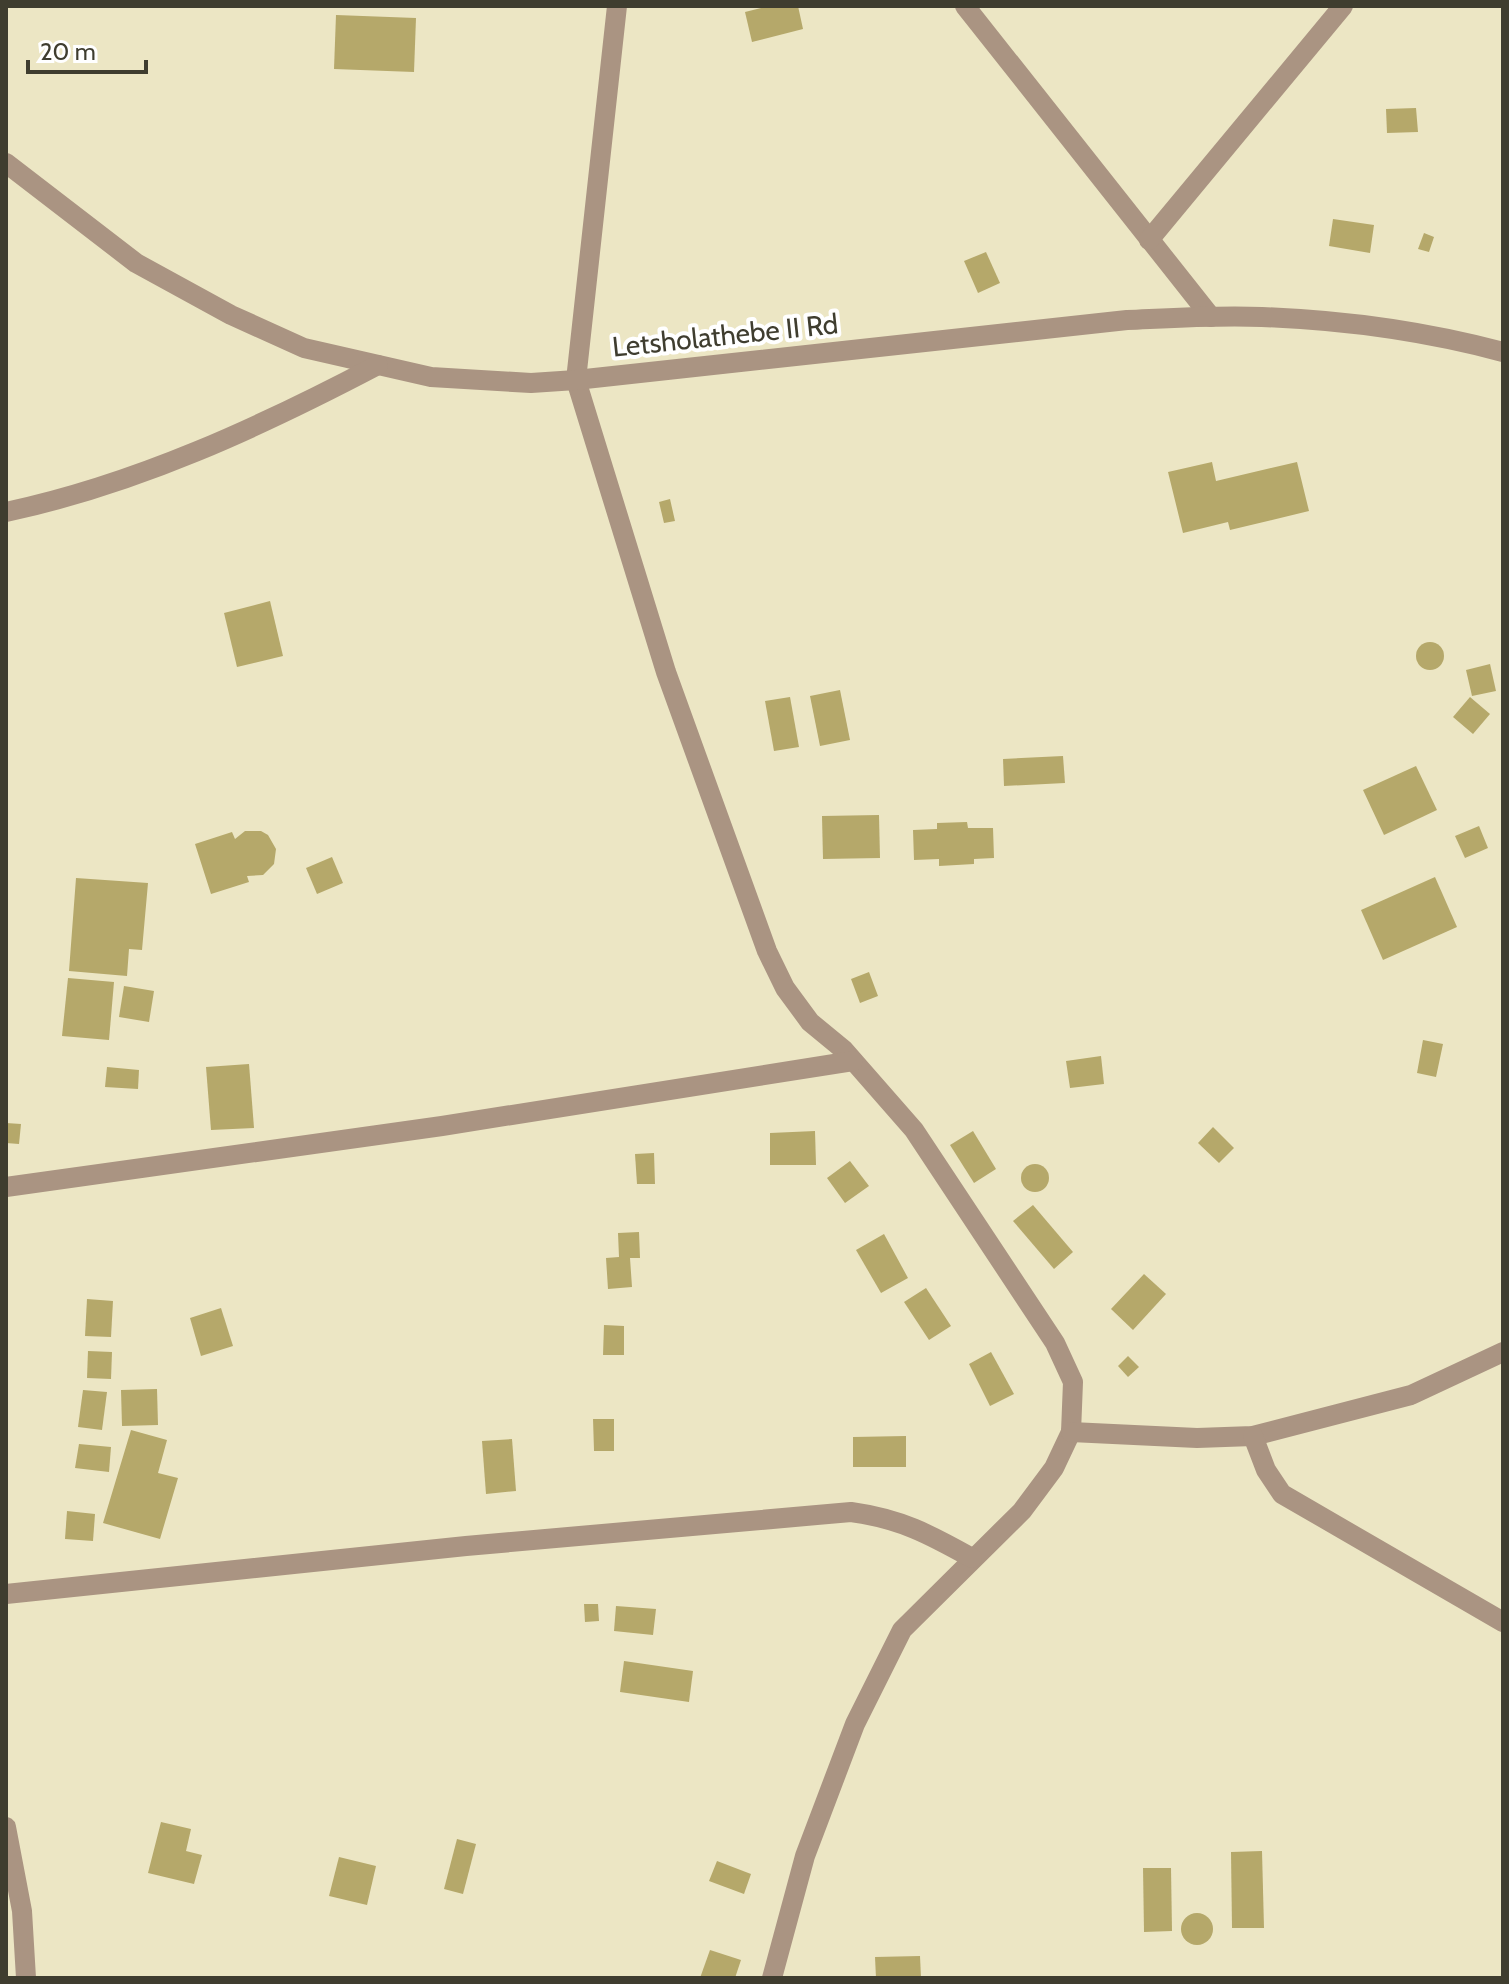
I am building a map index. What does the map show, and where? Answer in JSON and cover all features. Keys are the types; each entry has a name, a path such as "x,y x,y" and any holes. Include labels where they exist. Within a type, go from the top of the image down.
{"street":[{"path":"617,6 576,380 666,672 767,951 785,988 810,1022 853,1061 914,1130 1055,1343 1073,1382 1071,1432 1054,1468 1022,1511 902,1630 855,1724 805,1856 772,1978"},
{"path":"965,6 1211,317"},
{"path":"1149,240 1343,6"},
{"name":"Letsholathebe II Rd","path":"6,163 136,263 231,315 304,348 431,377 531,383 576,380 1127,320 1211,317 1260,317 1393,327 1503,352"},
{"path":"6,512 120,480 202,450 298,407 378,365"},
{"path":"6,1187 442,1126 853,1061"},
{"path":"1071,1432 1197,1438 1253,1436 1411,1395 1503,1352"},
{"path":"1253,1436 1266,1470 1282,1494 1503,1622"},
{"path":"6,1594 466,1546 851,1512 884,1517 921,1530 972,1558"},
{"path":"6,1827 22,1911 26,1978"}],"building":[{"path":"769,6 798,6 803,29 752,42 745,12"},
{"path":"336,15 416,18 414,72 334,69"},
{"path":"1416,108 1418,132 1387,133 1386,109"},
{"path":"1333,219 1374,225 1370,253 1329,246"},
{"path":"1424,233 1434,237 1429,252 1418,249"},
{"path":"986,252 1000,283 978,293 964,261"},
{"path":"1212,462 1216,481 1297,462 1309,511 1230,530 1228,522 1183,533 1168,472"},
{"path":"670,499 675,521 664,523 659,502"},
{"path":"270,601 283,656 237,667 224,613"},
{"path":"1430,642 1440,646 1444,656 1440,666 1430,670 1420,666 1416,656 1420,646"},
{"path":"1490,664 1496,691 1472,696 1466,670"},
{"path":"840,690 850,740 820,746 810,696"},
{"path":"790,697 799,747 774,751 765,701"},
{"path":"1470,697 1490,714 1473,734 1453,717"},
{"path":"1063,756 1065,783 1004,786 1003,759"},
{"path":"1416,766 1437,810 1384,835 1363,790"},
{"path":"879,815 880,858 823,859 822,816"},
{"path":"967,822 968,828 993,828 994,858 974,859 974,864 939,866 939,859 914,860 913,830 937,829 937,823"},
{"path":"1479,826 1488,848 1465,858 1455,836"},
{"path":"245,831 261,831 268,835 276,849 274,864 263,875 247,876 249,882 211,894 195,844 232,832 235,839"},
{"path":"332,857 343,883 317,894 306,868"},
{"path":"1435,877 1457,927 1383,960 1361,910"},
{"path":"76,878 148,883 142,950 129,949 127,976 69,971"},
{"path":"869,972 878,996 860,1003 851,979"},
{"path":"68,978 114,982 109,1040 62,1036"},
{"path":"124,986 154,991 149,1022 119,1017"},
{"path":"1423,1040 1443,1044 1436,1077 1417,1073"},
{"path":"1101,1056 1104,1084 1070,1088 1066,1061"},
{"path":"249,1064 254,1128 211,1130 206,1067"},
{"path":"107,1067 139,1070 138,1089 105,1087"},
{"path":"6,1123 21,1124 19,1144 6,1143"},
{"path":"1213,1127 1234,1148 1219,1163 1198,1143"},
{"path":"815,1131 816,1165 770,1165 770,1133"},
{"path":"973,1131 996,1169 974,1183 950,1145"},
{"path":"654,1153 655,1184 637,1184 635,1154"},
{"path":"850,1161 869,1186 845,1203 827,1178"},
{"path":"1035,1164 1045,1168 1049,1178 1045,1188 1035,1192 1025,1188 1021,1178 1025,1168"},
{"path":"1033,1205 1073,1252 1054,1269 1013,1221"},
{"path":"639,1232 640,1258 630,1258 632,1287 608,1289 606,1258 619,1257 618,1233"},
{"path":"884,1234 908,1278 881,1293 856,1250"},
{"path":"1144,1274 1166,1294 1133,1330 1111,1309"},
{"path":"926,1288 951,1326 929,1340 904,1302"},
{"path":"87,1299 113,1301 111,1337 85,1336"},
{"path":"221,1308 233,1346 201,1356 190,1318"},
{"path":"604,1325 624,1326 624,1355 603,1355"},
{"path":"88,1351 112,1352 111,1379 87,1378"},
{"path":"991,1352 1014,1394 990,1406 969,1364"},
{"path":"1128,1356 1139,1367 1128,1377 1118,1366"},
{"path":"157,1389 158,1425 122,1426 121,1390"},
{"path":"83,1390 107,1392 102,1430 78,1427"},
{"path":"593,1419 614,1419 614,1451 594,1451"},
{"path":"131,1430 167,1440 158,1473 178,1478 160,1539 103,1523"},
{"path":"906,1436 906,1467 853,1467 853,1437"},
{"path":"512,1439 516,1491 486,1494 482,1441"},
{"path":"79,1444 111,1447 109,1472 75,1468"},
{"path":"67,1511 95,1514 93,1541 65,1539"},
{"path":"584,1604 598,1604 599,1621 585,1622"},
{"path":"616,1606 656,1609 653,1635 614,1631"},
{"path":"624,1661 693,1671 689,1702 620,1692"},
{"path":"161,1822 191,1829 186,1851 202,1855 194,1884 148,1873"},
{"path":"457,1839 476,1844 463,1894 444,1889"},
{"path":"1262,1851 1264,1928 1232,1928 1231,1852"},
{"path":"339,1857 376,1866 367,1905 329,1896"},
{"path":"717,1861 751,1874 744,1894 709,1881"},
{"path":"1143,1868 1171,1868 1172,1931 1144,1932"},
{"path":"1197,1913 1209,1917 1213,1929 1209,1941 1197,1945 1185,1941 1181,1929 1185,1917"},
{"path":"710,1950 741,1960 735,1978 700,1978"},
{"path":"920,1956 921,1978 876,1978 875,1957"}]}
